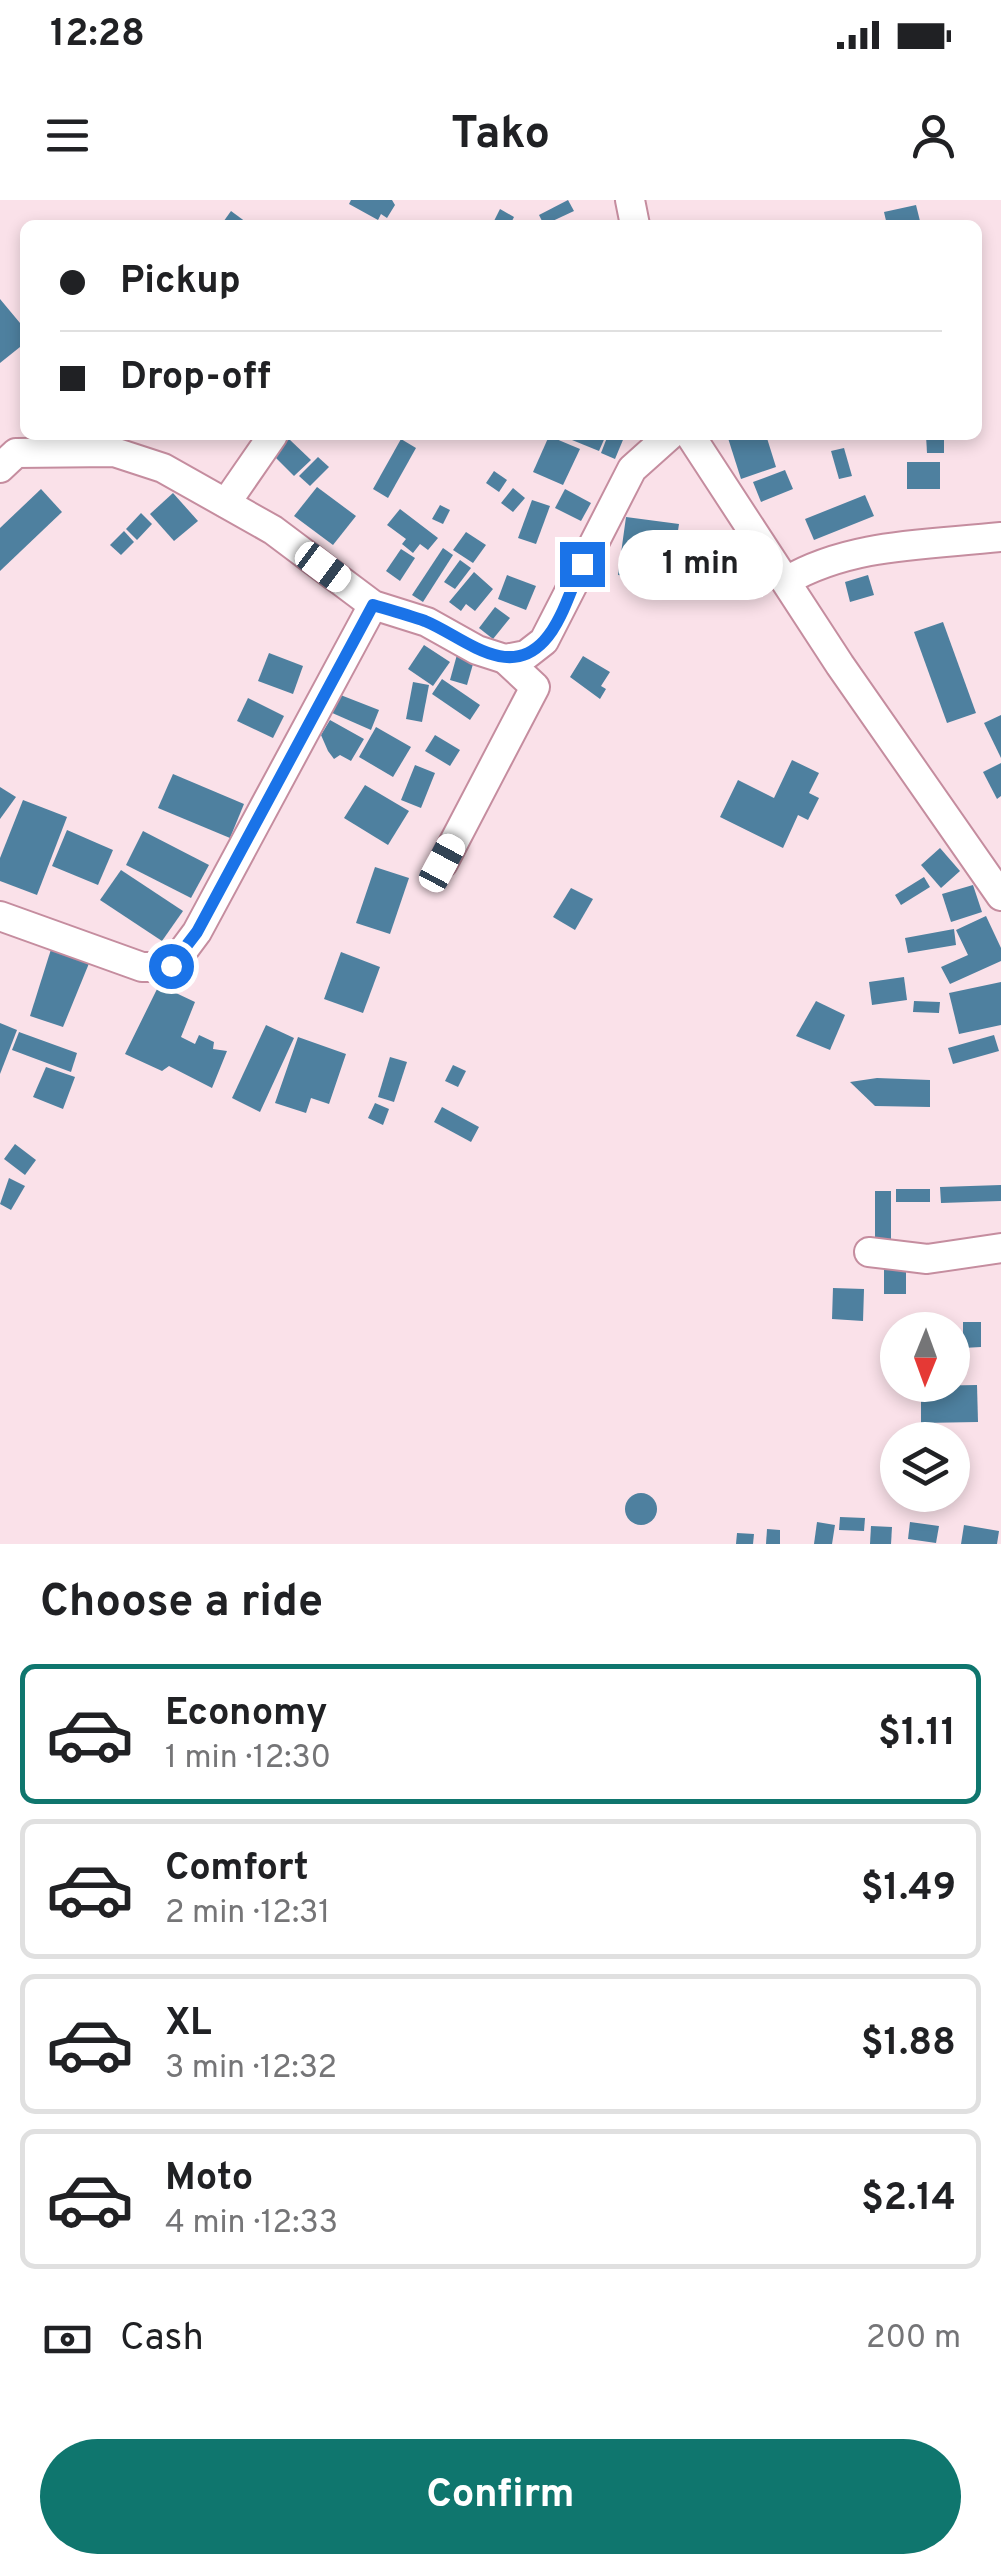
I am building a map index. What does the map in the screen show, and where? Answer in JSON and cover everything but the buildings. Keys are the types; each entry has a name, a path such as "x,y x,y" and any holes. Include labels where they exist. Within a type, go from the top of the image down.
{"street":[{"path":"226,503 270,440"},
{"path":"505,659 526,654 544,641 632,470 665,440"},
{"path":"693,440 1001,896"},
{"path":"5,451 114,452 163,468 273,530 373,605 427,622 476,650 505,659 535,687 442,863"},
{"path":"786,581 833,557 859,551 1001,537"},
{"path":"0,916 142,967 171,966 197,932 373,605"},
{"path":"869,1252 926,1259 1001,1248"}],"route":[{"path":"171,966 197,932 373,605 427,622 476,650 505,659 526,654 544,641 582,564"}]}
